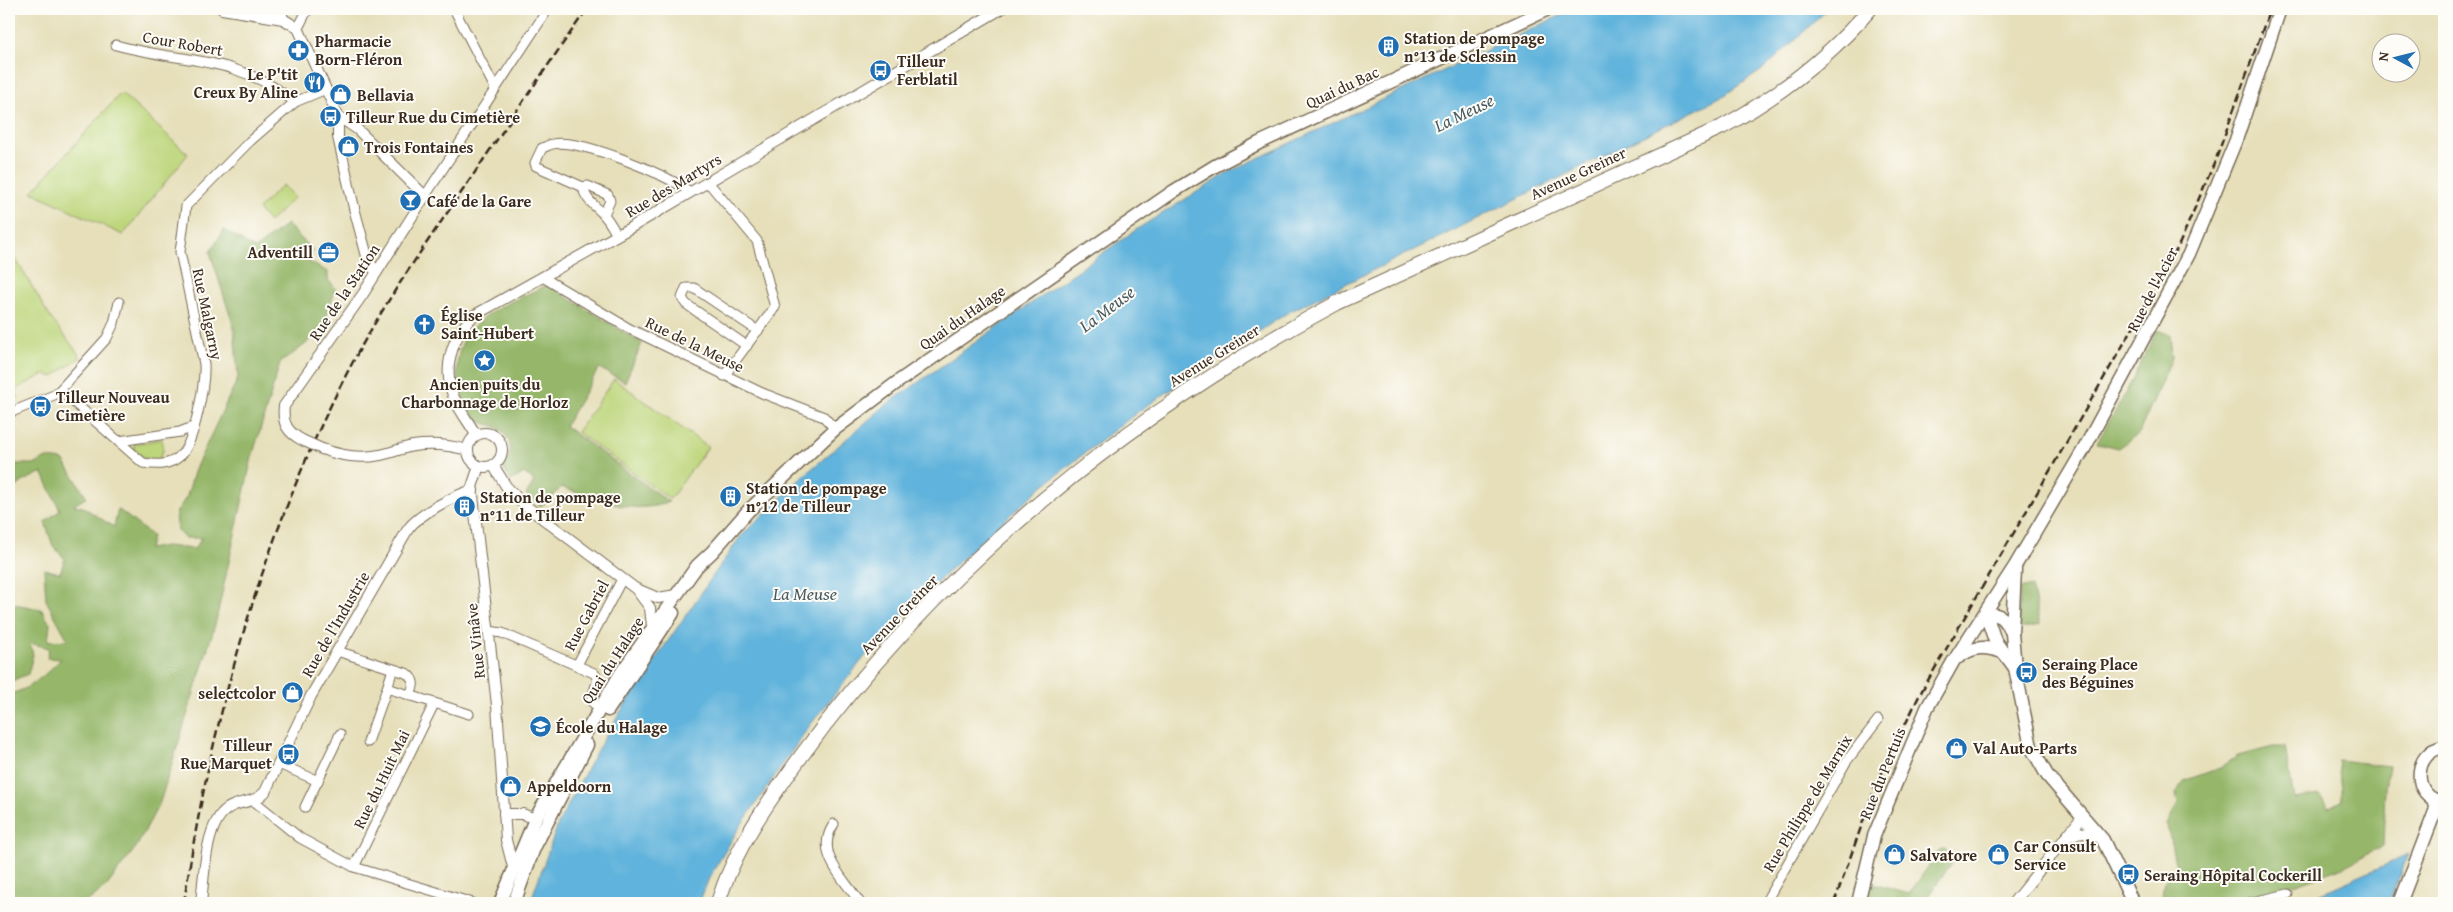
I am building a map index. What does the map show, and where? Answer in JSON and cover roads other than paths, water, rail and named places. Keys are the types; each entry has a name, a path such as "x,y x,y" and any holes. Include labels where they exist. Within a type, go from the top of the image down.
{"main road":[{"name":"Quai du Bac","path":"1259,143 1548,9"},
{"name":"Avenue Greiner","path":"718,903 736,858 762,814 818,734 857,685 912,624 986,551 1092,461 1206,380 1285,331 1337,302 1722,127 1753,110 1821,60 1870,9"},
{"name":"Rue de l'Acier","path":"1986,614 2120,385 2189,254 2236,140 2280,9"},
{"name":"Quai du Halage","path":"500,903 513,867 535,819 599,708 652,626 697,566 748,511 835,429 899,381 1174,191 1259,143"},
{"name":"Quai du Halage","path":"520,886 551,812 581,754 630,676 703,571 712,552"},
{"path":"2015,566 2012,633 2015,668 2026,732 2034,755 2052,782 2101,838 2133,903"},
{"path":"2012,633 2007,621 2000,616 1986,614 1992,635 2002,652 2015,668"},
{"name":"Rue du Pertuis","path":"1858,903 1868,858 1886,804 1918,726 1953,662 1986,614"},
{"path":"1953,662 1976,648 1990,648 2002,652"},
{"path":"2400,903 2439,801 2421,787 2419,770 2426,755 2443,746"},
{"path":"2409,903 2444,808"},
{"path":"514,903 520,886 518,874 537,829 535,819"}],"street":[{"path":"222,9 283,14 298,28 338,116 338,137 354,208 368,260 376,272"},
{"path":"298,28 308,9"},
{"path":"454,9 495,88"},
{"name":"Rue de la Station","path":"468,450 434,444 414,446 380,455 358,458 342,456 302,440 287,430 283,418 284,406 376,272 548,9"},
{"name":"Rue des Martyrs","path":"476,436 455,400 448,367 454,343 461,329 473,316 544,278 1001,9"},
{"name":"Cour Robert","path":"116,45 141,52 208,61 235,68 259,77 294,102"},
{"path":"294,102 326,89"},
{"name":"Rue Malgarny","path":"60,390 144,463 158,465 169,463 181,456 188,445 205,380 204,364 180,252 186,206 250,141 294,102"},
{"path":"338,116 357,129 425,196"},
{"path":"604,214 610,201 608,195 588,186 583,187 536,166 535,163 542,148 554,143 581,146 625,160 681,185 690,192"},
{"path":"708,182 757,241 775,307 724,376"},
{"path":"583,187 584,193 594,207 604,214 617,235"},
{"name":"Rue de la Meuse","path":"544,278 630,329 724,376 824,418 835,429"},
{"path":"747,346 686,304 682,298 686,288 694,288 758,331"},
{"path":"9,412 54,395 60,390 107,338 114,323 118,302"},
{"path":"119,441 180,432 193,427"},
{"path":"485,433 498,440 501,454 493,465 479,466 471,460 468,450 469,443 476,436 485,433"},
{"path":"493,465 517,498 636,589 658,598 676,595"},
{"name":"Rue Vinâve","path":"479,466 473,490 489,631 507,846 513,867"},
{"name":"Rue de l'Industrie","path":"254,801 265,792 305,706 411,525 458,495 473,490"},
{"name":"Rue Gabriel","path":"577,665 622,579"},
{"path":"636,589 650,608 652,626"},
{"path":"489,631 502,633 598,676 598,682 590,697 591,701 599,708"},
{"path":"337,651 406,673 413,679 410,696"},
{"path":"368,742 393,669"},
{"path":"387,688 469,714"},
{"name":"Rue du Huit Mai","path":"354,867 434,704"},
{"name":"Rue Philippe de Marnix","path":"1765,903 1846,762 1878,720"},
{"path":"305,807 340,734"},
{"path":"279,764 318,781"},
{"path":"201,903 208,850 218,818 232,806 254,801 300,838 354,867 371,874 472,903"},
{"path":"504,814 524,814 535,819"},
{"path":"2013,903 2083,816"},
{"path":"834,824 828,837 830,860 860,903"},
{"path":"2064,838 2084,832 2101,838"},
{"path":"2248,903 2288,894"}],"water":[{"name":"La Meuse","path":"1574,9 1828,9 1765,68 1722,97 1287,313 1139,411 1040,488 955,565 875,644 810,725 739,828 709,878 699,903 530,903 558,824 596,752 632,693 740,537 801,478 886,405 1137,229 1231,171"},
{"path":"2408,855 2389,903 2323,903 2319,894"}],"railway":[{"path":"184,903 209,764 246,623 269,554 323,421 367,336 393,293 587,9"},
{"path":"1834,903 1876,785 1920,694 2178,247 2216,159 2270,9"}],"place":[{"name":"Station de pompage n°13 de Sclessin","path":"1388,47"},
{"name":"Pharmacie Born-Fléron","path":"299,50"},
{"name":"Tilleur Ferblatil","path":"881,70"},
{"name":"Le P'tit Creux By Aline","path":"314,83"},
{"name":"Bellavia","path":"341,95"},
{"name":"Tilleur Rue du Cimetière","path":"330,117"},
{"name":"Trois Fontaines","path":"348,147"},
{"name":"Café de la Gare","path":"411,201"},
{"name":"Adventill","path":"329,252"},
{"name":"Église Saint-Hubert","path":"425,324"},
{"name":"Ancien puits du Charbonnage de Horloz","path":"485,360"},
{"name":"Tilleur Nouveau Cimetière","path":"40,406"},
{"name":"Station de pompage n°12 de Tilleur","path":"730,497"},
{"name":"Station de pompage n°11 de Tilleur","path":"464,506"},
{"name":"Seraing Place des Béguines","path":"2026,673"},
{"name":"selectcolor","path":"292,693"},
{"name":"École du Halage","path":"540,727"},
{"name":"Val Auto-Parts","path":"1957,748"},
{"name":"Tilleur Rue Marquet","path":"288,754"},
{"name":"Appeldoorn","path":"511,786"},
{"name":"Salvatore","path":"1894,855"},
{"name":"Car Consult Service","path":"1998,855"},
{"name":"Seraing Hôpital Cockerill","path":"2128,875"}]}
